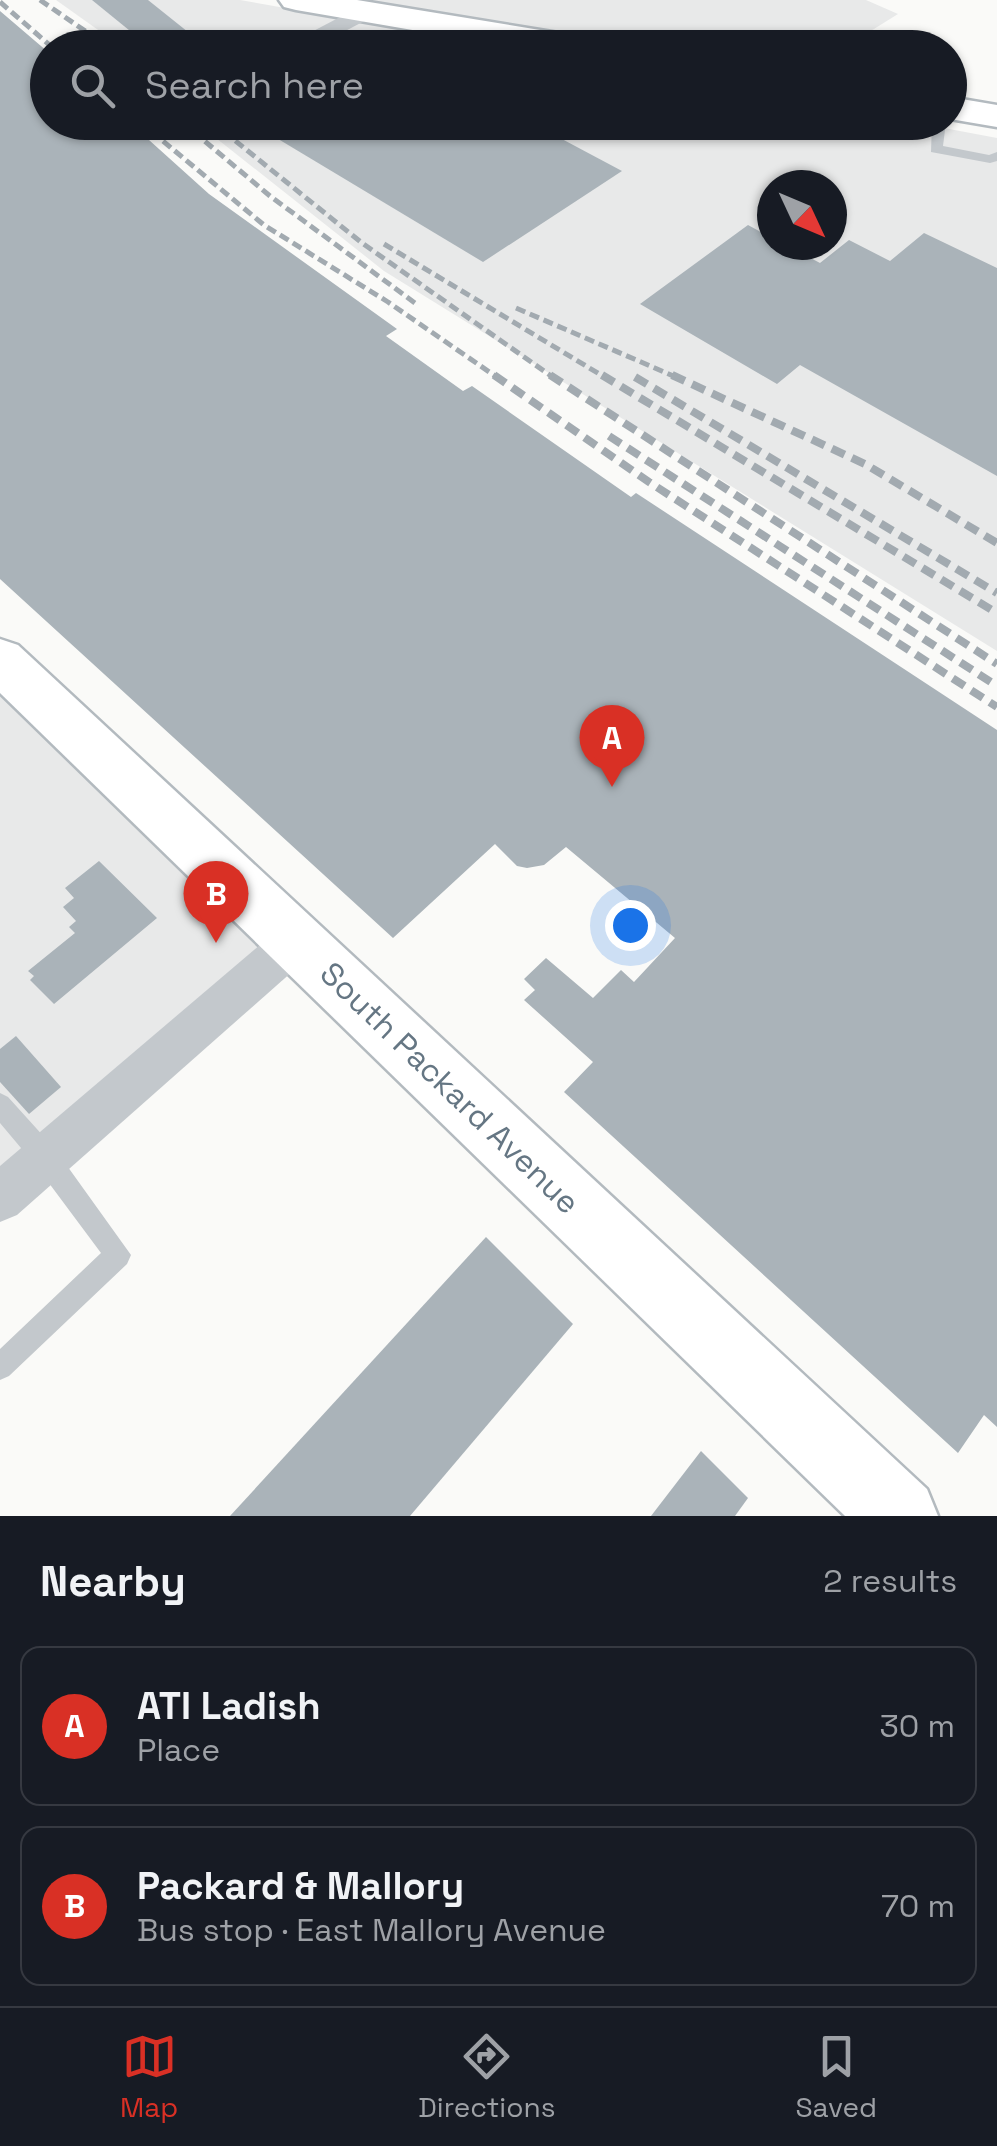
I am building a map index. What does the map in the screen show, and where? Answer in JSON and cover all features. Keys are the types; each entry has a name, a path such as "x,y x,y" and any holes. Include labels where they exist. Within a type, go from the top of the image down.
{"street":[{"path":"296,0 373,6 493,30"},
{"path":"327,30 373,6"},
{"path":"967,111 997,116"},
{"name":"South Packard Avenue","path":"0,660 900,1516"},
{"path":"0,1198 296,941"}],"lane":[{"path":"937,140 936,149 995,162"},
{"path":"0,1106 46,1158 118,1255 0,1367"}],"shaded area":[{"path":"56,0 240,0 409,30 98,30"},
{"path":"329,0 866,0 898,14 872,30 509,30"},
{"path":"967,132 997,138 997,651 384,271 218,140 967,140"},
{"path":"0,660 296,941 0,1198"}],"building":[{"path":"92,0 148,0 186,30 129,30"},
{"path":"0,11 30,37 30,140 149,140 209,194 397,329 386,336 463,391 472,386 631,497 636,493 997,730 997,1427 984,1415 958,1453 564,1092 593,1062 524,1000 535,990 524,979 546,958 593,998 621,970 634,982 675,938 566,847 544,865 527,868 517,866 495,844 393,938 0,579"},
{"path":"280,140 564,140 622,171 483,262"},
{"path":"748,225 757,230 757,260 847,260 849,240 890,261 924,233 997,268 997,476 800,365 777,384 640,304"},
{"path":"99,861 157,918 54,1004 30,980 34,976 28,971 75,933 69,927 76,921 63,907 74,898 65,888"},
{"path":"16,1036 61,1087 29,1114 0,1082 0,1049"},
{"path":"486,1237 573,1324 410,1516 230,1516"},
{"path":"701,1451 748,1498 735,1516 651,1516"}],"railway":[{"path":"40,0 84,30"},
{"path":"0,2 32,30"},
{"path":"162,140 264,225 388,302 498,378"},
{"path":"203,140 270,196 415,303"},
{"path":"234,140 362,243 554,378"},
{"path":"384,244 606,378"},
{"path":"516,308 678,378"},
{"path":"494,375 649,482 997,707"},
{"path":"550,375 997,664"},
{"path":"602,375 997,613"},
{"path":"672,375 865,464 997,543"},
{"path":"635,377 997,593"},
{"path":"609,436 997,686"}],"place":[{"name":"ATI Ladish","path":"612,787"},
{"name":"Packard & Mallory","path":"216,943"}]}
